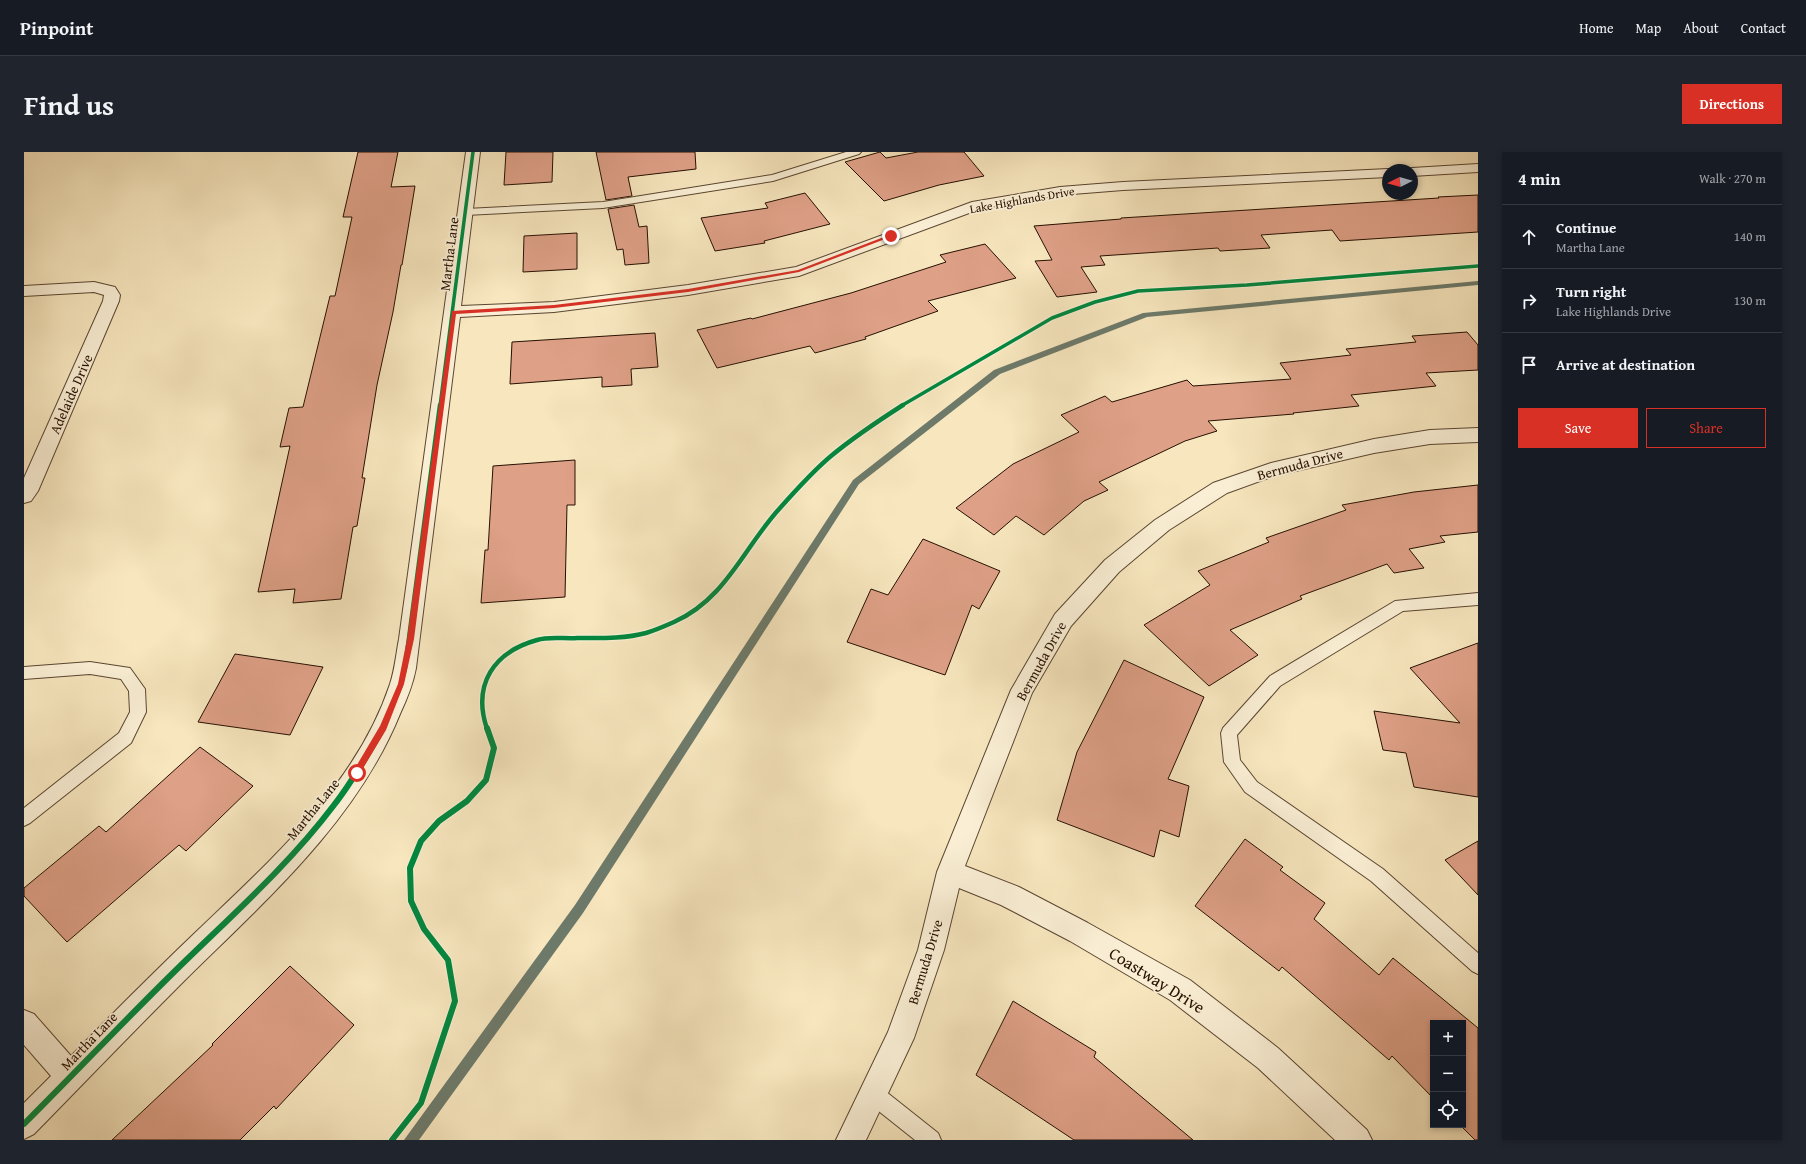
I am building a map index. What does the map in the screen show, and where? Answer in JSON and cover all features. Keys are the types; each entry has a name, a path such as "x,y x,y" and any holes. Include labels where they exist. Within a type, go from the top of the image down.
{"street":[{"name":"Martha Lane","path":"24,1124 148,997 266,881 317,828 357,773 383,727 401,684 410,639 454,312 473,152"},
{"path":"1418,172 1478,168"},
{"name":"Lake Highlands Drive","path":"454,312 554,307 688,290 799,271 977,205 1060,191 1123,186 1382,173"},
{"name":"Adelaide Drive","path":"24,291 94,287 109,291 112,295 112,301 28,491 24,496"},
{"name":"Bermuda Drive","path":"851,1140 900,1038 931,950 950,872 1022,690 1063,620 1112,566 1162,526 1220,488 1271,470 1374,446 1430,437 1478,435"},
{"name":"Coastway Drive","path":"950,872 1010,896 1079,932 1180,990 1268,1058 1357,1140"},
{"path":"24,1024 35,1034 71,1077"}],"lane":[{"path":"466,212 603,205 773,178 856,152"},
{"path":"1478,599 1400,605 1275,681 1230,733 1232,762 1251,787 1377,875 1478,965"},
{"path":"24,673 90,668 125,673 137,689 138,712 125,738 24,818"},
{"path":"873,1094 931,1140"}],"building":[{"path":"358,152 398,152 391,187 415,186 402,265 377,385 362,478 365,478 357,526 353,527 341,599 293,603 295,589 258,592 290,446 280,447 289,408 303,407 330,296 335,296 352,217 343,217"},
{"path":"506,152 553,152 552,182 504,185"},
{"path":"596,152 695,152 696,169 628,177 632,196 606,200"},
{"path":"880,152 886,158 918,152 964,152 984,176 939,185 884,201 845,162"},
{"path":"805,193 830,224 764,241 765,243 715,251 701,218 768,208 765,203"},
{"path":"1478,195 1478,232 1340,241 1332,230 1261,235 1270,248 1220,251 1218,248 1100,256 1105,265 1081,267 1097,292 1057,297 1035,261 1052,260 1034,226 1121,218 1418,200 1439,198 1438,197"},
{"path":"634,205 639,227 647,226 649,263 625,265 623,249 617,250 608,209"},
{"path":"577,233 577,269 523,272 524,236"},
{"path":"985,244 1016,278 928,301 938,311 865,337 866,339 815,353 810,346 717,368 697,330 752,319 851,293 946,262 940,255"},
{"path":"1467,332 1478,345 1478,370 1426,373 1436,386 1351,395 1359,406 1293,413 1294,414 1208,421 1217,431 1185,441 1099,482 1108,490 1084,501 1044,535 1016,516 994,535 956,508 1013,464 1079,432 1061,415 1105,396 1112,402 1187,380 1193,386 1291,379 1280,363 1351,355 1346,349 1416,342 1412,336"},
{"path":"655,333 658,367 631,369 632,385 602,387 602,377 510,384 512,342"},
{"path":"575,460 575,505 567,505 565,597 481,603 485,550 488,550 493,466"},
{"path":"1478,485 1478,532 1440,536 1445,542 1409,549 1424,568 1394,573 1387,564 1300,596 1302,599 1230,630 1258,655 1209,686 1144,625 1210,585 1198,571 1269,542 1266,538 1346,510 1342,505 1414,492"},
{"path":"923,539 1000,571 979,609 972,605 945,675 847,642 871,589 888,595"},
{"path":"1478,643 1478,797 1414,787 1406,753 1383,750 1374,711 1460,723 1410,668"},
{"path":"235,654 323,667 290,735 198,722"},
{"path":"1124,660 1204,697 1168,779 1189,786 1179,837 1160,830 1154,857 1057,820 1077,752"},
{"path":"200,747 253,786 186,851 179,845 67,942 24,896 24,888 99,826 106,832"},
{"path":"1245,839 1283,867 1280,870 1325,903 1314,919 1379,975 1393,958 1478,1028 1478,1140 1475,1140 1463,1128 1466,1128 1466,1020 1430,1020 1430,1095 1392,1056 1389,1060 1282,967 1279,971 1195,906"},
{"path":"1478,841 1478,895 1445,860"},
{"path":"290,966 354,1025 276,1109 274,1106 240,1140 112,1140 213,1045 212,1044"},
{"path":"1013,1001 1096,1052 1094,1057 1193,1140 1074,1140 976,1075"}],"waterway":[{"path":"411,1140 579,909 856,482 997,372 1146,315 1478,283"}],"cycle path":[{"path":"24,1124 156,990 274,874 305,840 335,804 361,767 383,727 401,685 410,639 473,152"},
{"path":"392,1140 421,1103 455,1001 448,960 424,929 411,901 410,868 421,841 439,821 467,801 486,780 494,748 485,722 482,692 492,667 505,655 518,647 539,639 605,638 646,633 676,621 699,607 720,589 779,509 830,457 868,428 906,403 1052,318 1095,302 1138,291 1247,285 1478,266"}],"route":[{"path":"357,773 383,727 401,684 410,639 454,312 554,307 688,290 799,271 891,236"}]}
